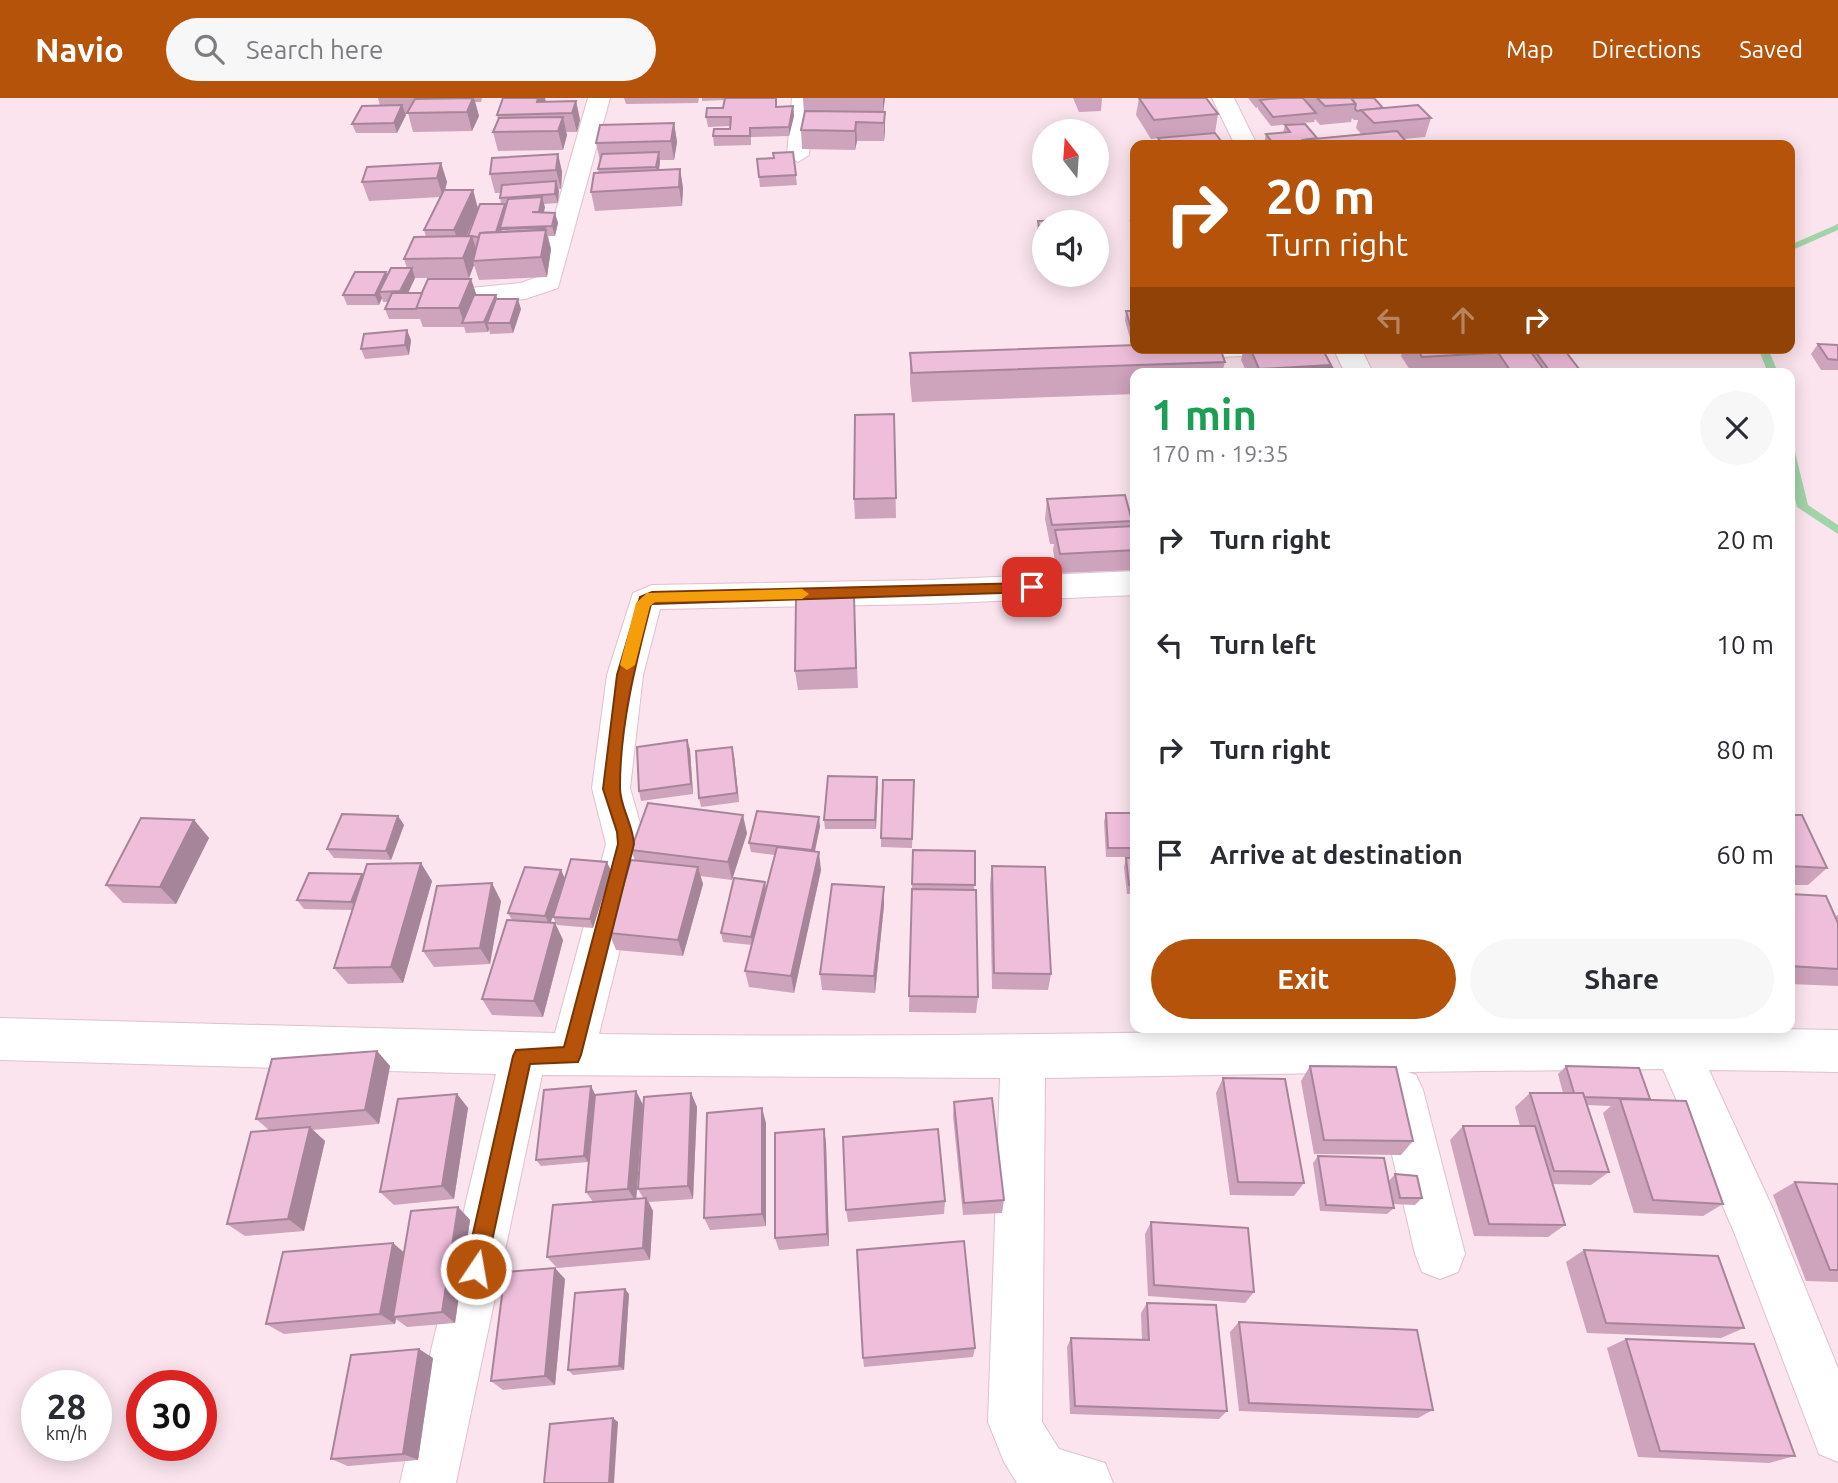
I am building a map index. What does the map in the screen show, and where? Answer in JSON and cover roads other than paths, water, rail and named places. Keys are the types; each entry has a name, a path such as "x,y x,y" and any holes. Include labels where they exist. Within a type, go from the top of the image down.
{"street":[{"path":"450,297 525,291 549,282 599,98"},
{"path":"799,155 803,98"},
{"path":"1223,98 1244,140"},
{"path":"571,1055 626,844 625,832 611,789 625,675 645,601 652,597 928,592 1130,583"},
{"path":"1671,1037 1756,1226 1838,1435"},
{"path":"0,1039 523,1056 1023,1057 1390,1051 1671,1037 1838,1051"},
{"path":"1390,1051 1440,1254"},
{"path":"428,1483 523,1056"},
{"path":"1023,1057 1015,1422 1023,1443 1042,1472 1085,1483"}],"lane":[{"path":"1164,355 1180,354"}],"waterway":[{"path":"1795,246 1838,227"},
{"path":"1765,354 1771,368"},
{"path":"1795,473 1803,507 1838,530"}]}
